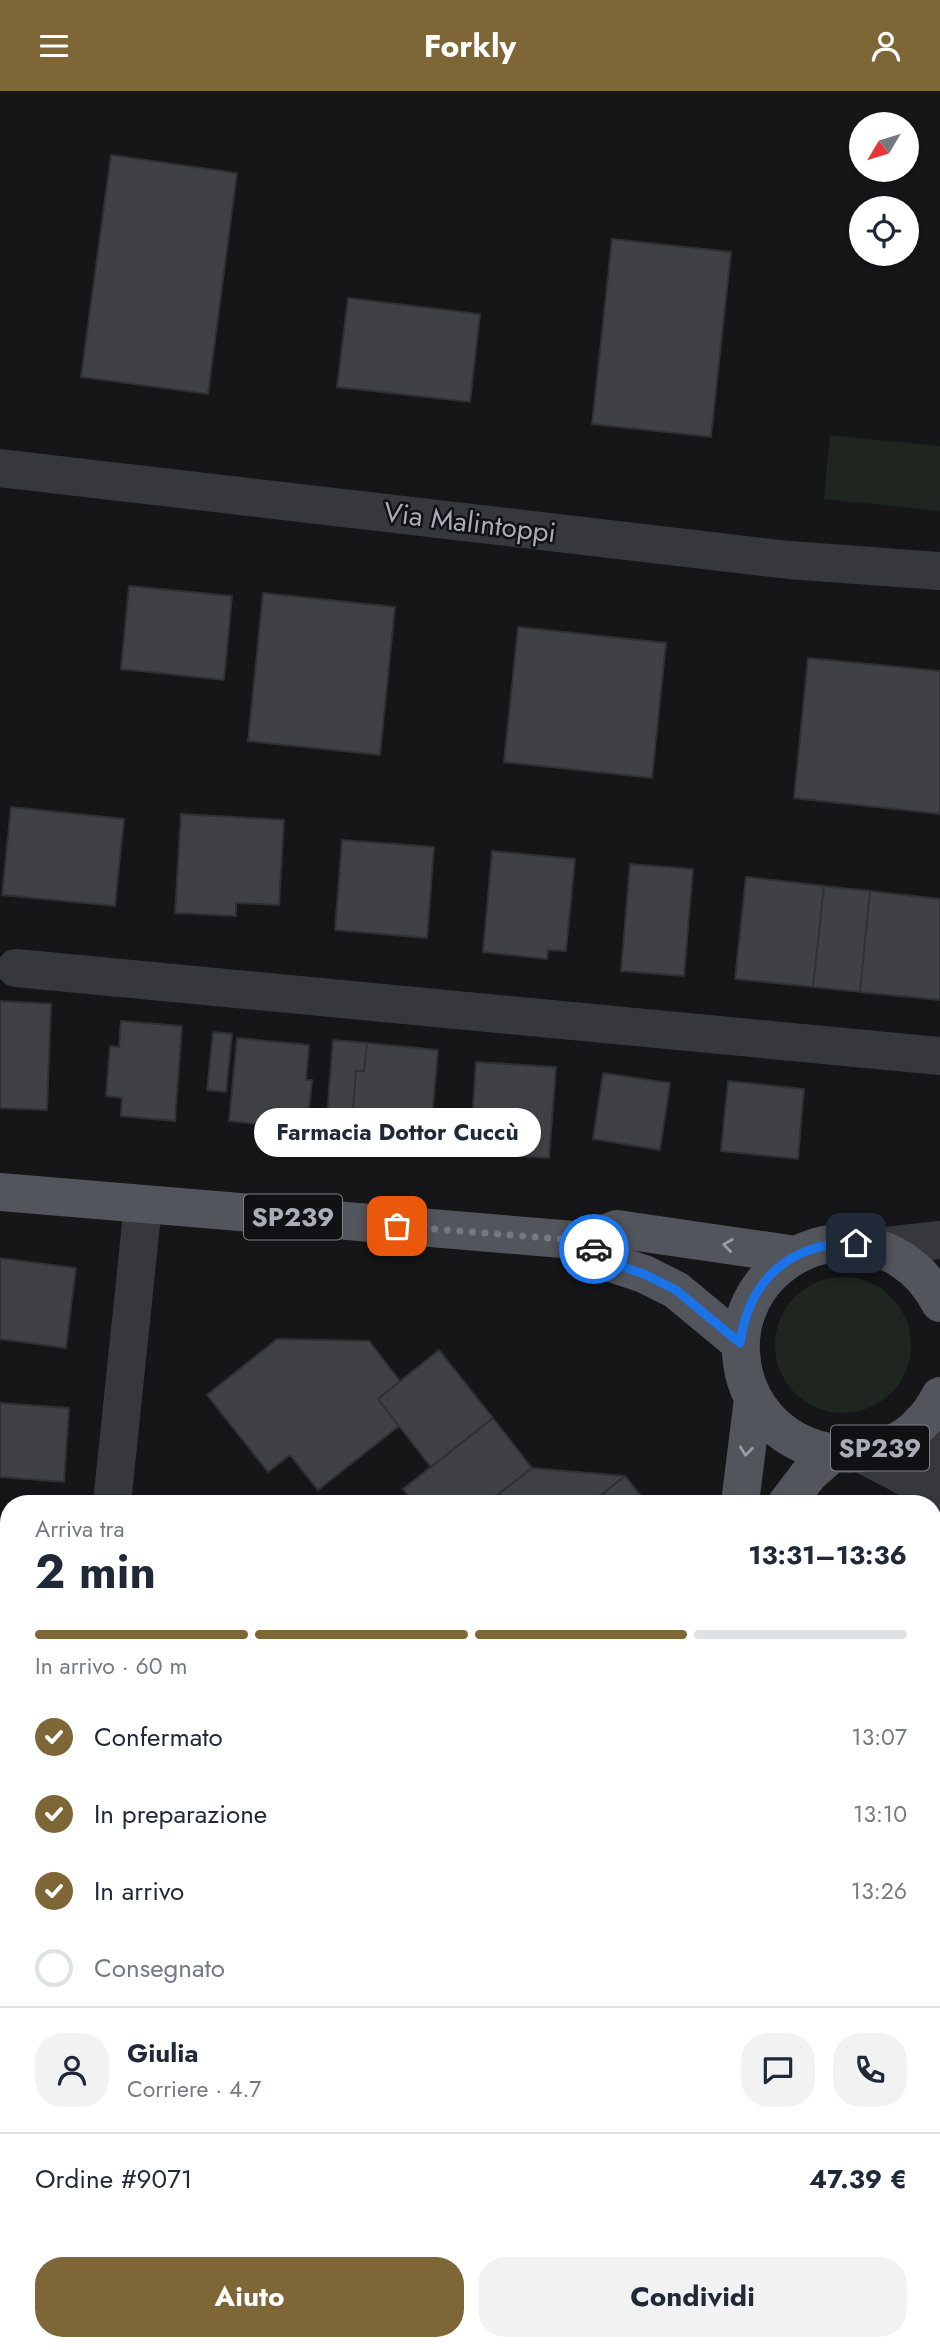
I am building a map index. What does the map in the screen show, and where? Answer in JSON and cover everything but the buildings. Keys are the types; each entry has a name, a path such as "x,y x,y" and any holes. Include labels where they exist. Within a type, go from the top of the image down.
{"main road":[{"name":"SP239","path":"0,1192 586,1241 617,1229 796,1255"},
{"path":"586,1241 614,1264 644,1274 676,1290 740,1343"},
{"name":"SP239","path":"930,1409 910,1432 886,1446 847,1453 817,1450 786,1436 762,1413 745,1381 740,1343 743,1322 762,1283 778,1267 815,1247 836,1243 877,1247 893,1254 916,1270 934,1290 940,1303"},
{"path":"741,1495 753,1399"},
{"path":"793,1495 809,1473 847,1453"}],"street":[{"name":"Via Malintoppi","path":"0,468 789,560 940,571"},
{"path":"16,968 940,1056"},
{"path":"113,1495 143,1205"},
{"path":"877,1247 940,1240"},
{"path":"930,1409 940,1472"},
{"path":"847,1453 938,1495"}],"shaded area":[{"path":"830,435 940,446 940,511 824,499"},
{"path":"843,1277 869,1282 891,1297 906,1319 911,1345 906,1371 891,1393 869,1408 843,1413 817,1408 795,1393 780,1371 775,1345 780,1319 795,1297 817,1282"}],"way so far":[{"path":"397,1226 586,1241 594,1249"}],"place":[{"name":"Farmacia Dottor Cuccù","path":"397,1226"}],"route":[{"path":"594,1249 614,1264 644,1274 676,1290 740,1343 743,1322 751,1301 762,1283 778,1267 815,1247 856,1243"}]}
